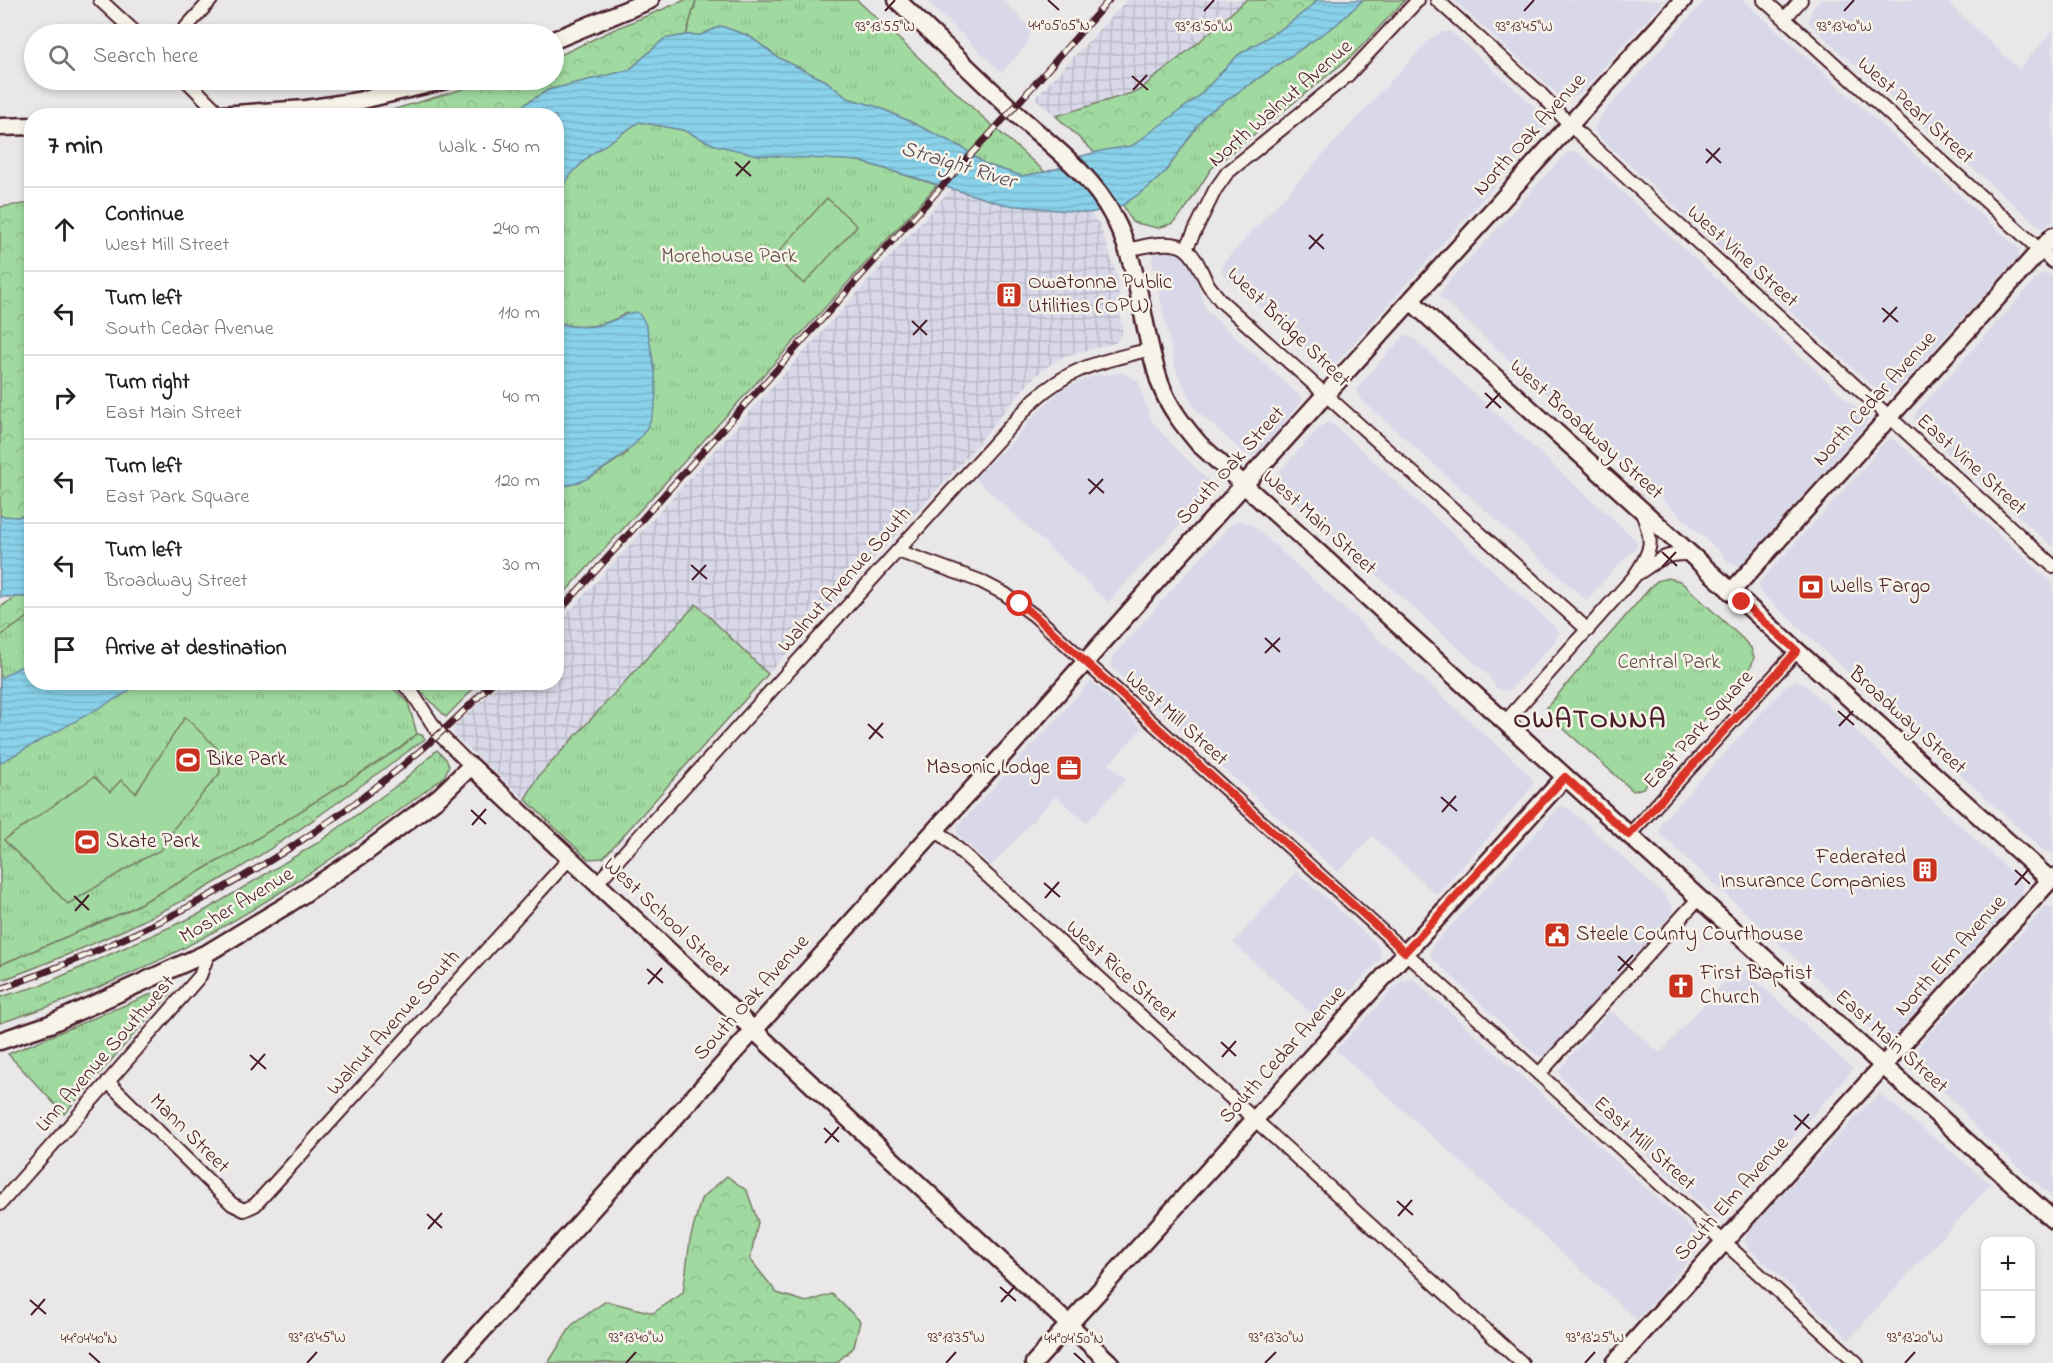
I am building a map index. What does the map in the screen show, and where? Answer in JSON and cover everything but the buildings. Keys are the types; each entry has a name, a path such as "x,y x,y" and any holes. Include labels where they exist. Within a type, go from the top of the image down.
{"street":[{"path":"100,0 126,24"},
{"path":"189,24 210,0"},
{"path":"564,36 650,0"},
{"path":"897,0 1038,134 1075,166 1096,190 1119,227 1128,250 1145,245 1167,244 1186,249"},
{"name":"North Walnut Avenue","path":"1186,249 1215,190 1227,173 1348,75 1418,0"},
{"name":"West Vine Street","path":"1437,0 1889,418"},
{"name":"North Oak Avenue","path":"1411,301 1683,0"},
{"name":"West Pearl Street","path":"1764,0 2053,262"},
{"path":"1785,18 1801,0"},
{"path":"194,90 208,108"},
{"path":"312,108 358,101 404,90"},
{"path":"0,127 24,126"},
{"name":"North Cedar Avenue","path":"1731,592 2053,236"},
{"name":"West Bridge Street","path":"1186,249 1209,286 1221,300 1588,630"},
{"name":"West Main Street","path":"1128,250 1161,384 1170,406 1183,426 1243,486 1506,721 1565,777"},
{"name":"South Oak Street","path":"1086,663 1162,575 1411,301"},
{"name":"West Broadway Street","path":"1411,301 1731,592"},
{"name":"Walnut Avenue South","path":"597,883 1034,400 1050,386 1089,365 1151,349"},
{"name":"East Vine Street","path":"1889,418 2053,566"},
{"path":"1506,721 1635,576 1650,552 1650,538 1641,510"},
{"name":"West Mill Street","path":"898,551 980,581 1005,594 1035,616 1405,952"},
{"path":"1635,576 1660,558 1674,554 1689,554"},
{"name":"Broadway Street","path":"1731,592 2052,880"},
{"name":"East Park Square","path":"1629,835 1797,651"},
{"name":"South Oak Avenue","path":"453,1363 1086,663"},
{"name":"West School Street","path":"409,690 439,734 471,766 1110,1363"},
{"name":"Mosher Avenue","path":"0,1041 50,1024 209,952 287,905 366,852 439,797 471,766"},
{"name":"East Main Street","path":"1565,777 2053,1220"},
{"name":"South Cedar Avenue","path":"1034,1363 1565,777"},
{"name":"West Rice Street","path":"936,829 1522,1363"},
{"name":"Walnut Avenue South","path":"244,1210 255,1205 570,858"},
{"name":"North Elm Avenue","path":"1883,1066 2052,880"},
{"path":"1539,1074 1698,899"},
{"name":"Linn Avenue Southwest","path":"0,1204 200,976 209,952"},
{"name":"East Mill Street","path":"1405,952 1857,1363"},
{"name":"South Elm Avenue","path":"1615,1363 1883,1066"},
{"name":"Mann Street","path":"108,1082 232,1204 244,1210"}],"shaded area":[{"path":"926,0 1002,0 1032,29 1028,42 1002,73"},
{"path":"1127,0 1246,0 1138,91 1056,116 1035,98"},
{"path":"1454,0 1665,0 1580,93 1571,98 1562,98"},
{"path":"1705,0 1743,0 2019,249 2018,258 1889,396 1876,389 1600,138 1594,130 1599,118"},
{"path":"1820,0 1945,0 2019,69 2053,30 2053,221 2042,229 1808,22 1812,9"},
{"path":"1450,31 1548,121 1544,130 1330,368 1318,361 1222,273 1223,263 1430,39 1442,32"},
{"path":"1567,152 1578,152 1589,161 1868,419 1865,426 1741,565 1729,563 1721,553 1439,296 1446,285"},
{"path":"951,189 1006,205 1090,213 1100,225 1118,280 1122,335 1115,343 1064,356 1030,381 959,466 768,674 696,604 538,777 525,799 455,736 453,728 493,690 564,690 564,617"},
{"path":"1160,248 1181,252 1192,266 1206,310 1303,399 1258,455 1248,457 1196,410 1176,370 1151,258"},
{"path":"2045,272 2053,277 2053,547 1923,431 1914,418 1918,410 2035,280"},
{"path":"1405,335 1411,336 1638,542 1635,549 1613,570 1587,601 1362,400 1356,390"},
{"path":"1123,373 1138,381 1151,420 1175,448 1211,483 1211,492 1108,602 974,477 1008,446 1062,389 1096,375"},
{"path":"1328,422 1559,633 1555,641 1511,689 1504,691 1496,688 1488,675 1277,485 1275,481 1278,473 1320,427"},
{"path":"1890,438 1900,444 2053,584 2053,853 2043,850 1760,592 1759,583"},
{"path":"1239,520 1251,524 1530,775 1533,783 1524,797 1437,895 1372,836 1338,872 1111,667 1112,657 1229,526"},
{"path":"1796,680 1805,685 2020,880 2023,886 2022,893 1894,1036 1879,1035 1659,833 1662,822 1786,686"},
{"path":"1091,681 1142,728 1109,764 1126,779 1086,823 1056,796 991,866 959,836 957,827"},
{"path":"1561,805 1571,810 1664,895 1673,908 1669,917 1545,1057 1536,1055 1431,957 1430,951"},
{"path":"1297,872 1378,945 1380,952 1380,959 1322,1022 1233,943"},
{"path":"2046,906 2053,908 2053,1198 1981,1133 1954,1101 1917,1066 1913,1057 1921,1043"},
{"path":"1739,965 1852,1068 1851,1072 1721,1217 1716,1218 1561,1077 1558,1071 1610,1010 1660,1053"},
{"path":"1413,979 1696,1233 1699,1242 1697,1251 1637,1320 1336,1050 1400,982"},
{"path":"1880,1094 1991,1184 1849,1339 1751,1250 1744,1241 1749,1230"}],"green space":[{"path":"685,0 696,0 686,35 664,39 629,70 564,86 564,53"},
{"path":"696,0 857,0 1045,172 1022,176 985,164 963,148 911,122 878,107 847,98 826,81 779,58 749,36 721,26 701,35 686,35"},
{"path":"1246,0 1317,0 1286,26 1238,55 1198,97 1132,146 1095,153 1056,116 1138,91"},
{"path":"1363,0 1405,0 1353,55 1211,169 1185,210 1173,223 1158,228 1132,222 1123,205 1149,187 1166,171 1205,115 1337,24"},
{"path":"459,90 548,90 519,108 399,108"},
{"name":"Morehouse Park","path":"639,122 683,130 715,145 859,161 937,185 564,593 564,486 586,479 627,453 627,313 593,326 564,324 564,184 590,155"},
{"path":"827,198 857,226 804,284 774,257"},
{"path":"24,204 24,516 17,517 0,516 0,207"},
{"name":"Central Park","path":"1668,578 1680,581 1742,638 1751,648 1754,657 1751,667 1643,788 1633,791 1554,720 1548,714 1547,707 1649,589 1657,581"},
{"path":"16,597 24,597 24,620 0,636 0,607"},
{"path":"696,604 768,674 603,858 588,859 525,799 538,777"},
{"path":"24,620 24,690 395,690 408,702 417,734 399,749 242,848 127,911 0,965 0,636"},
{"path":"420,690 472,690 446,717"},
{"name":"Skate Park","path":"185,717 217,748 220,773 174,828 161,850 68,904 4,840 94,777 110,792 121,780 136,793"},
{"path":"417,734 422,735 425,739 308,824 235,871 120,932 0,981 0,965 127,911 242,848 399,749"},
{"path":"437,750 449,766 444,777 365,835 284,890 242,916 156,962 84,993 0,1023 0,997 42,985 199,914 319,842 403,781"},
{"path":"168,987 171,992 64,1114 8,1054"},
{"path":"727,1176 747,1191 758,1222 750,1259 777,1293 807,1302 832,1294 860,1321 854,1347 836,1363 548,1363 572,1325 606,1301 653,1313 683,1293 690,1240 701,1199"}],"water":[{"name":"Straight River","path":"1317,0 1363,0 1337,24 1205,115 1166,171 1149,187 1123,205 1090,213 1006,205 859,161 757,155 715,145 683,130 639,122 590,155 564,184 564,108 519,108 548,90 564,90 564,86 629,70 664,39 701,35 721,26 749,36 779,58 826,81 847,98 878,107 963,148 985,164 1022,176 1069,165 1078,157 1132,146 1198,97 1238,55 1286,26"},
{"path":"637,312 648,332 656,391 651,420 635,444 623,455 584,480 564,486 564,324 578,327 592,326 607,323"},
{"path":"0,516 24,516 24,597 0,597"},
{"path":"24,665 24,690 130,690 0,763 0,678"}],"railway":[{"path":"564,606 1109,0"},
{"path":"0,989 68,963 135,933 201,900 264,864 325,824 384,781 440,733 485,690"}],"place":[{"name":"Owatonna Public Utilities (OPU)","path":"1009,295"},
{"name":"Wells Fargo","path":"1811,587"},
{"name":"Bike Park","path":"188,760"},
{"name":"Masonic Lodge","path":"1069,768"},
{"name":"Skate Park","path":"87,842"},
{"name":"Federated Insurance Companies","path":"1925,870"},
{"name":"Steele County Courthouse","path":"1557,935"},
{"name":"First Baptist Church","path":"1681,986"}],"district":[{"name":"OWATONNA","path":"1590,720"}],"route":[{"path":"1020,604 1405,952 1565,777 1629,835 1797,651 1742,602"}]}
